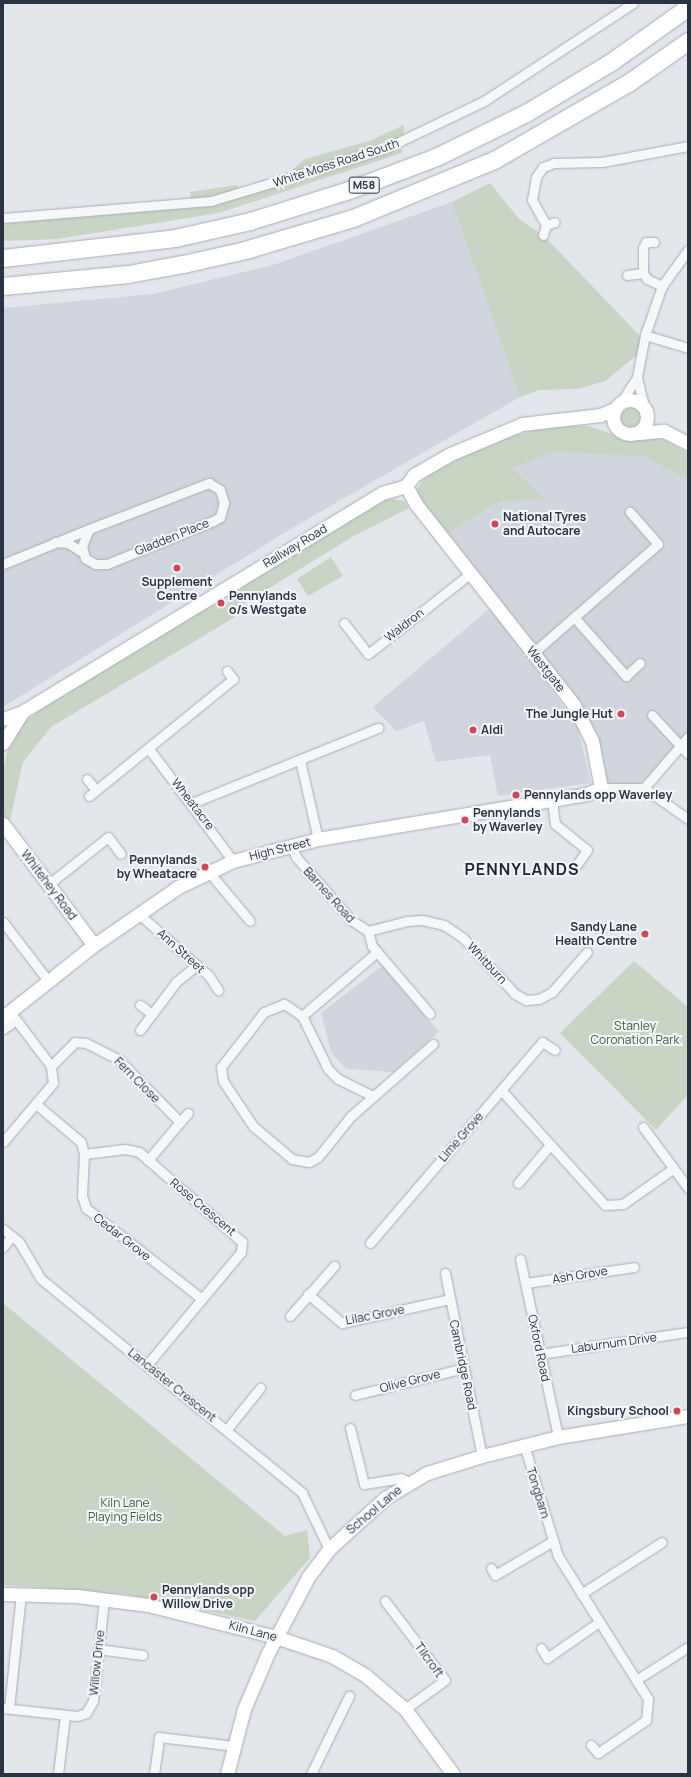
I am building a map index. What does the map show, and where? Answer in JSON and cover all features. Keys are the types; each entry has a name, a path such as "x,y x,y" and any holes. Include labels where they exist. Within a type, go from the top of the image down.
{"highway":[{"name":"M58","path":"3,258 175,238 250,221 349,190 436,157 526,113 611,62 688,7"},
{"name":"M58","path":"3,286 128,274 183,264 245,250 353,218 494,160 628,83 688,41"}],"street":[{"name":"White Moss Road South","path":"3,218 211,201 386,148 484,101 633,3"},
{"path":"543,235 546,225 532,200 536,177 543,167 554,163 602,162 688,146"},
{"path":"546,225 555,222"},
{"path":"647,240 643,273 647,280 662,286"},
{"path":"617,429 613,420 618,406 637,377 645,335 662,286 688,250"},
{"path":"627,275 643,273"},
{"path":"645,335 688,348"},
{"path":"637,377 646,409 646,426 639,433"},
{"path":"406,486 414,475 431,464 485,437 541,420 580,417 635,400 672,434"},
{"path":"580,417 617,429 627,434 658,430 672,434 688,443"},
{"name":"Gladden Place","path":"3,564 54,543 202,484 215,485 223,496 223,511 213,521 106,564 90,562 82,552 68,543 54,543"},
{"name":"Westgate","path":"406,486 533,653 587,728 601,788"},
{"name":"Railway Road","path":"3,719 22,712 382,493 406,486"},
{"path":"533,653 658,544 630,512"},
{"path":"82,552 83,540 89,529"},
{"name":"Waldron","path":"344,623 368,654 471,573"},
{"path":"574,617 626,676 640,663"},
{"path":"87,779 92,793 149,749 233,679 227,672"},
{"name":"Railway Road","path":"3,743 22,712"},
{"path":"652,715 679,748 688,754"},
{"path":"192,804 378,728"},
{"path":"644,788 688,737"},
{"name":"Wheatacre","path":"149,749 192,804 233,861"},
{"path":"300,760 318,839"},
{"path":"601,788 644,788 688,819"},
{"name":"High Street","path":"10,1016 94,945 208,871 233,861 318,839 552,800 601,788"},
{"path":"552,800 555,824 587,850 576,866"},
{"name":"Whitehey Road","path":"5,827 94,945"},
{"path":"49,884 108,837 121,854"},
{"name":"Barnes Road","path":"292,845 296,857 351,920 368,931"},
{"path":"208,871 250,921"},
{"name":"Ann Street","path":"140,915 197,965 218,990"},
{"name":"Whitburn","path":"368,931 407,921 422,920 444,925 463,938 515,994 526,1000 539,999 552,992 587,952"},
{"path":"3,922 49,982"},
{"path":"368,931 377,952 430,1014"},
{"path":"302,1016 377,952"},
{"path":"140,1030 176,982 197,965"},
{"path":"373,1096 338,1079 328,1069 302,1016 284,1004 273,1006 224,1058 222,1082 252,1126 292,1159 309,1162 318,1157 373,1096 434,1044"},
{"path":"140,1005 152,1014"},
{"path":"3,1029 10,1016 51,1066 53,1083 37,1105 3,1142"},
{"name":"Fern Close","path":"51,1066 75,1042 104,1050 118,1059 180,1122"},
{"name":"Lime Grove","path":"370,1243 542,1042 555,1050"},
{"path":"501,1090 597,1199 609,1206 627,1202 674,1168"},
{"path":"37,1105 81,1142 84,1154"},
{"path":"148,1160 188,1113"},
{"path":"643,1127 688,1188"},
{"path":"518,1182 550,1145"},
{"name":"Rose Crescent","path":"84,1154 132,1148 148,1160 242,1242 241,1252 146,1366"},
{"name":"Cedar Grove","path":"84,1154 82,1196 86,1208 202,1299"},
{"name":"Lancaster Crescent","path":"3,1229 24,1248 38,1276 146,1366 227,1429 302,1494 313,1509 322,1542 329,1549"},
{"path":"3,1247 12,1236"},
{"name":"Oxford Road","path":"520,1259 558,1437"},
{"path":"290,1316 334,1266"},
{"name":"Ash Grove","path":"526,1283 634,1267"},
{"name":"Cambridge Road","path":"445,1273 482,1456"},
{"name":"Lilac Grove","path":"308,1294 342,1323 450,1299"},
{"name":"Laburnum Drive","path":"540,1354 688,1332"},
{"name":"Olive Grove","path":"355,1394 464,1368"},
{"path":"227,1429 260,1388"},
{"name":"School Lane","path":"227,1774 244,1709 276,1636 308,1577 329,1549 385,1498 410,1482 482,1456 558,1437 688,1416"},
{"path":"350,1428 364,1484 401,1478 410,1482"},
{"name":"Tongbarn","path":"524,1445 558,1556 648,1699 646,1720 598,1753 591,1745"},
{"path":"491,1568 495,1574 553,1541"},
{"path":"582,1594 662,1542"},
{"name":"Kiln Lane","path":"3,1594 104,1599 172,1609 276,1636 348,1664 405,1710 453,1774"},
{"path":"6,1708 21,1594"},
{"name":"Willow Drive","path":"6,1708 65,1715 82,1715 92,1705 104,1599"},
{"name":"Tilcroft","path":"385,1601 445,1680 405,1710"},
{"path":"541,1648 546,1658 599,1622"},
{"path":"636,1680 688,1647"},
{"path":"98,1649 143,1655"},
{"path":"311,1774 349,1696"},
{"path":"58,1774 65,1715"},
{"path":"154,1774 159,1737 235,1746"}],"shaded area":[{"path":"452,202 520,397 287,531 3,707 3,308 153,294 273,265"},
{"path":"556,452 645,457 688,480 688,737 671,758 636,787 601,788 587,728 443,537 498,502 543,499 512,468"},
{"path":"490,608 577,724 591,783 498,796 490,755 436,762 424,721 396,731 373,707"},
{"path":"382,966 439,1032 393,1072 346,1069 331,1052 321,1013"}],"green space":[{"path":"404,125 402,153 219,213 57,239 3,241 3,221 191,199 190,192 236,185 245,194 286,181 292,170 305,159 369,141"},
{"path":"490,183 519,219 543,235 644,340 642,351 605,381 578,389 539,390 520,397 452,202"},
{"path":"631,408 638,411 641,418 638,425 631,428 624,425 621,418 624,411"},
{"path":"550,426 588,426 635,441 647,437 665,440 688,453 688,480 645,457 556,452 512,468 544,499 498,502 443,537 416,504 417,489 425,477 490,442"},
{"path":"386,498 404,501 409,508 352,537 240,606 243,611 225,623 51,727 23,762 9,825 3,816 3,772 10,739 19,727 52,700 195,611 218,604 222,607 256,575"},
{"path":"331,557 343,576 308,596 297,579"},
{"name":"Stanley Coronation Park","path":"634,961 688,1007 688,1095 656,1130 560,1033"},
{"name":"Kiln Lane Playing Fields","path":"3,1303 285,1536 307,1530 310,1558 255,1621 124,1594 3,1585"}],"place":[{"name":"National Tyres and Autocare","path":"495,524"},
{"name":"Supplement Centre","path":"177,568"},
{"name":"Pennylands o/s Westgate","path":"221,603"},
{"name":"The Jungle Hut","path":"621,714"},
{"name":"Aldi","path":"473,730"},
{"name":"Pennylands opp Waverley","path":"516,795"},
{"name":"Pennylands by Waverley","path":"465,820"},
{"name":"Pennylands by Wheatacre","path":"205,867"},
{"name":"Sandy Lane Health Centre","path":"645,934"},
{"name":"Kingsbury School","path":"677,1411"},
{"name":"Pennylands opp Willow Drive","path":"154,1597"}],"district":[{"name":"PENNYLANDS","path":"522,869"}]}
